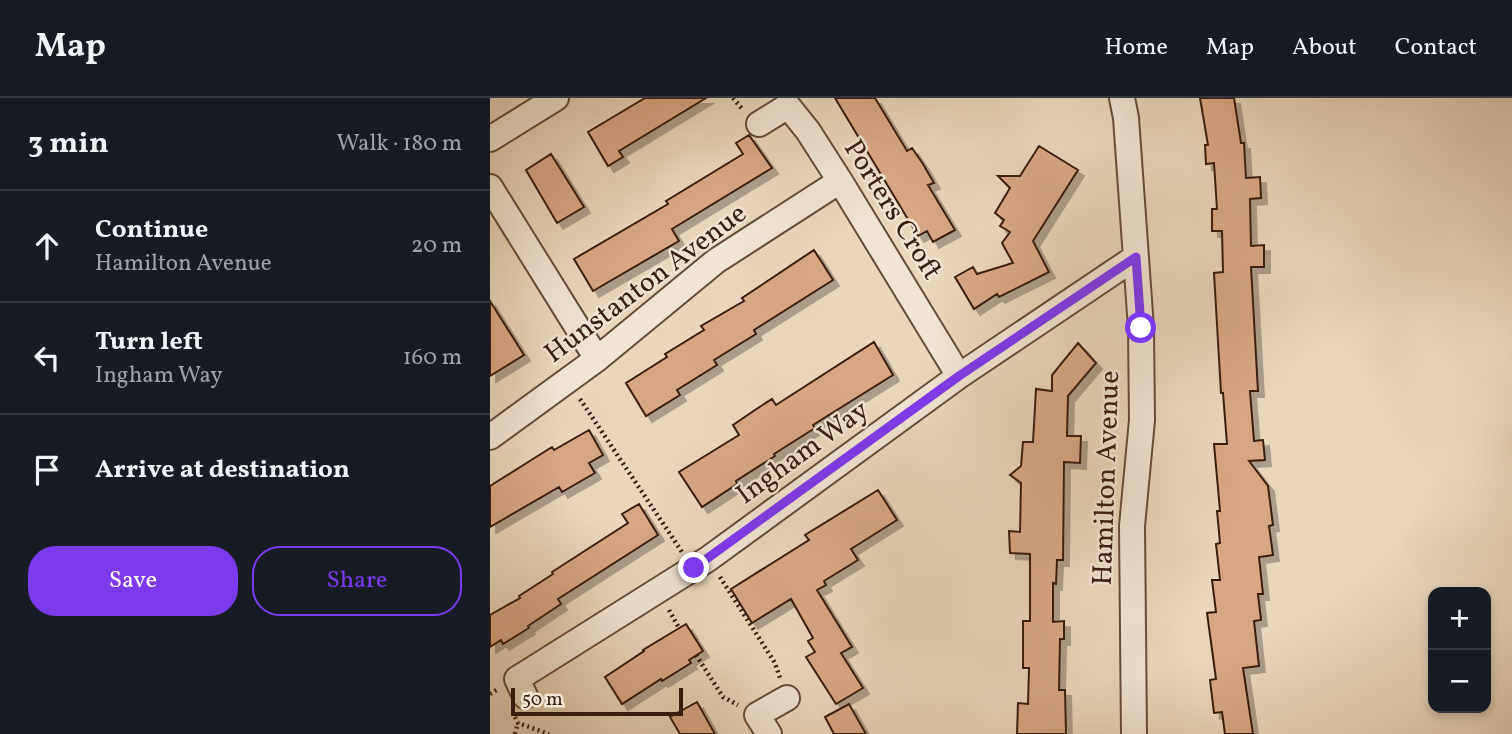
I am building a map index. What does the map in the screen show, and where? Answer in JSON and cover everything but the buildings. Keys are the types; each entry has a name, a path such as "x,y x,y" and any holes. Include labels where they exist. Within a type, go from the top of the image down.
{"street":[{"path":"490,139 556,98"},
{"name":"Hamilton Avenue","path":"1122,98 1126,118 1141,328 1142,420 1132,526 1134,734"},
{"name":"Porters Croft","path":"759,124 788,106 808,131 959,376"},
{"name":"Hunstanton Avenue","path":"490,437 597,359 716,261 840,181"},
{"path":"490,187 597,359"},
{"name":"Ingham Way","path":"525,696 517,679 701,563 959,376 1136,257"},
{"path":"763,724 787,698"}],"path":[{"path":"568,381 775,663 787,698"},
{"path":"696,655 723,697 763,724"},
{"path":"515,734 519,723"}],"route":[{"path":"694,568 959,376 1136,257 1141,328"}]}
